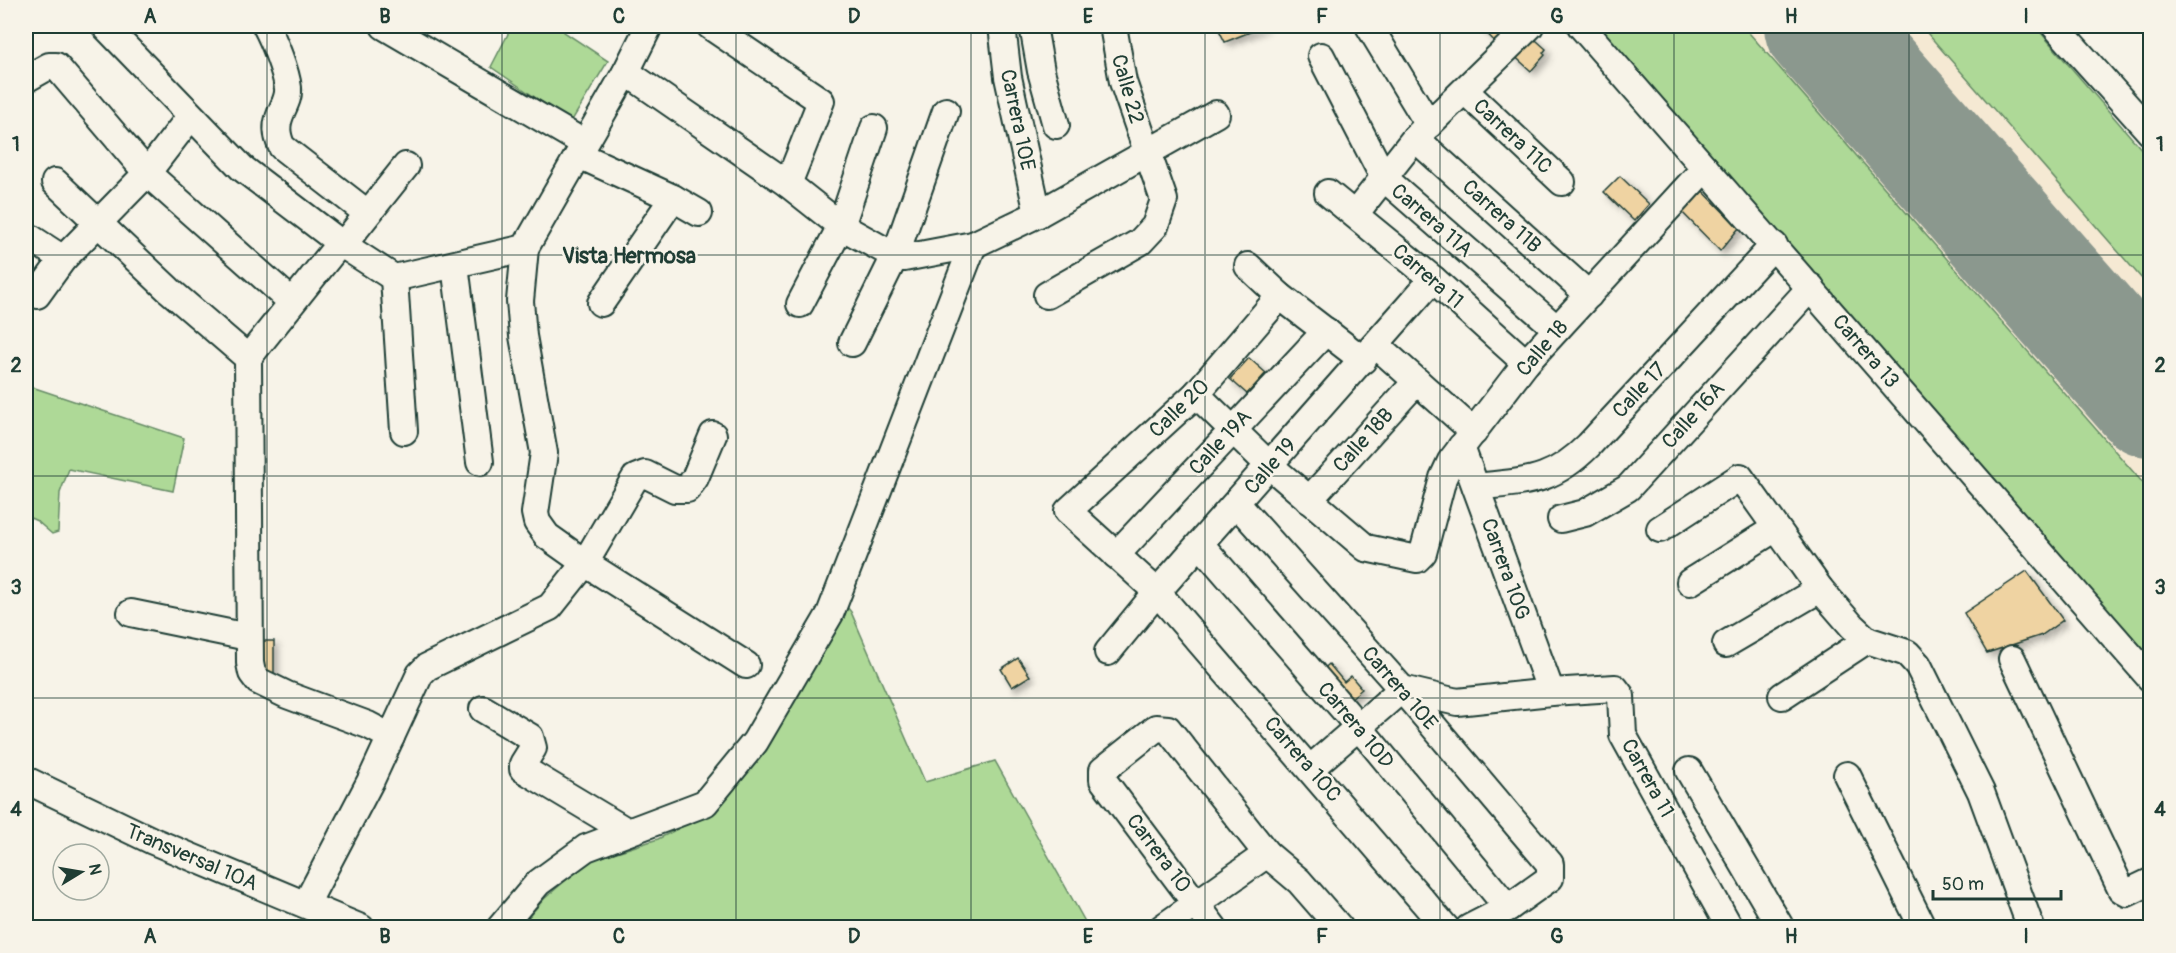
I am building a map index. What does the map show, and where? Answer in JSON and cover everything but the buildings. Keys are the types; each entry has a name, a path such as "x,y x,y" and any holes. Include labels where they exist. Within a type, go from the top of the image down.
{"street":[{"path":"105,26 190,117 242,168 342,244 394,278 455,266 525,248"},
{"path":"266,26 288,87 278,114 278,139 282,147 367,213"},
{"path":"384,26 581,149 699,213"},
{"path":"649,26 626,72 525,248 520,301 523,336 544,453 535,513 537,522 547,536 585,563 746,665"},
{"path":"710,26 821,101 788,183"},
{"name":"Carrera 10E","path":"1002,26 1008,77 1038,214"},
{"path":"1033,26 1041,71 1056,125"},
{"name":"Calle 22","path":"1047,295 1140,242 1155,226 1164,200 1123,82 1113,26"},
{"name":"Carrera 11B","path":"1369,26 1422,131 1589,295"},
{"path":"1355,214 1422,131 1530,26"},
{"name":"Carrera 13","path":"1581,26 2151,678"},
{"path":"2055,26 2151,132"},
{"name":"Carrera 11A","path":"1321,56 1384,178 1557,329"},
{"path":"26,79 49,66 56,66 147,173 292,302"},
{"path":"626,72 788,183 840,226 895,256 904,258 973,245 1038,214 1216,114"},
{"name":"Carrera 11C","path":"1465,91 1562,182"},
{"path":"852,343 895,256 946,111"},
{"path":"37,295 63,259 97,221 147,173 190,117"},
{"path":"800,304 840,226 874,128"},
{"path":"391,737 368,725 287,695 258,681 252,673 248,637 248,358 406,166"},
{"name":"Calle 18","path":"1309,500 1366,548 1415,560 1423,553 1445,470 1526,363 1705,168"},
{"path":"55,182 169,290 248,358"},
{"name":"Carrera 11","path":"1328,193 1433,279 1526,363"},
{"path":"601,303 673,198"},
{"path":"26,235 63,259"},
{"path":"500,927 538,883 586,848 705,803 755,742 830,614 973,245"},
{"name":"Calle 17","path":"1476,487 1545,477 1564,468 1589,445 1774,245"},
{"path":"455,266 480,462"},
{"path":"1248,266 1281,296 1326,331 1417,381 1468,439"},
{"path":"394,278 404,431"},
{"name":"Calle 19","path":"1108,652 1157,592 1201,545 1433,279"},
{"name":"Calle 16A","path":"1561,519 1585,513 1628,488 1811,287"},
{"name":"Calle 20","path":"1068,511 1196,394 1281,296"},
{"name":"Calle 19A","path":"1116,555 1326,331"},
{"name":"Calle 18B","path":"1309,500 1417,381"},
{"path":"1196,394 1270,466 1309,500"},
{"path":"306,904 391,737 412,689 427,667 550,607 585,563 634,478 645,474 675,489 687,489 695,478 713,435"},
{"name":"Carrera 10G","path":"1468,439 1476,487 1551,692"},
{"path":"1660,529 1740,477 1820,589 1867,640 1907,653 1918,665 1981,792 2031,927"},
{"name":"Carrera 10E","path":"1237,504 1402,689 1550,864 1550,878 1508,908"},
{"name":"Carrera 10C","path":"1068,511 1157,592 1446,927"},
{"path":"1690,582 1776,528"},
{"name":"Carrera 10D","path":"1201,545 1358,726 1508,908"},
{"path":"1726,644 1820,589"},
{"path":"131,613 248,637"},
{"path":"1782,696 1867,640"},
{"path":"2012,659 2121,889 2127,893 2134,892 2151,882"},
{"name":"Carrera 11","path":"1402,689 1457,702 1609,687 1618,691 1623,735 1730,927"},
{"path":"1311,768 1402,689"},
{"path":"483,709 530,737 533,746 523,764 523,770 628,832"},
{"name":"Carrera 10","path":"1214,927 1103,780 1103,770 1156,728 1168,729 1268,854"},
{"path":"1689,771 1781,927"},
{"path":"1847,775 1923,927"},
{"name":"Transversal 10A","path":"26,780 153,841 306,904 345,924"},
{"path":"1162,927 1268,854 1299,881 1340,927"},
{"path":"1469,927 1508,908"}],"shaded area":[{"path":"1593,26 2035,26 2150,159 2150,661"}],"green space":[{"path":"498,26 566,26 564,32 608,61 571,122 491,67 509,32"},
{"path":"1593,26 1743,26 2150,491 2150,661"},
{"path":"1921,26 2035,26 2150,159 2150,288"},
{"path":"26,385 184,438 173,491 69,469 60,493 58,532 52,534 37,521 26,516"},
{"path":"844,603 851,612 925,782 995,761 1088,927 519,928 544,899 588,861 658,839 712,811"}],"runway":[{"path":"1822,26 2150,399"}],"district":[{"name":"Vista Hermosa","path":"629,255"}]}
